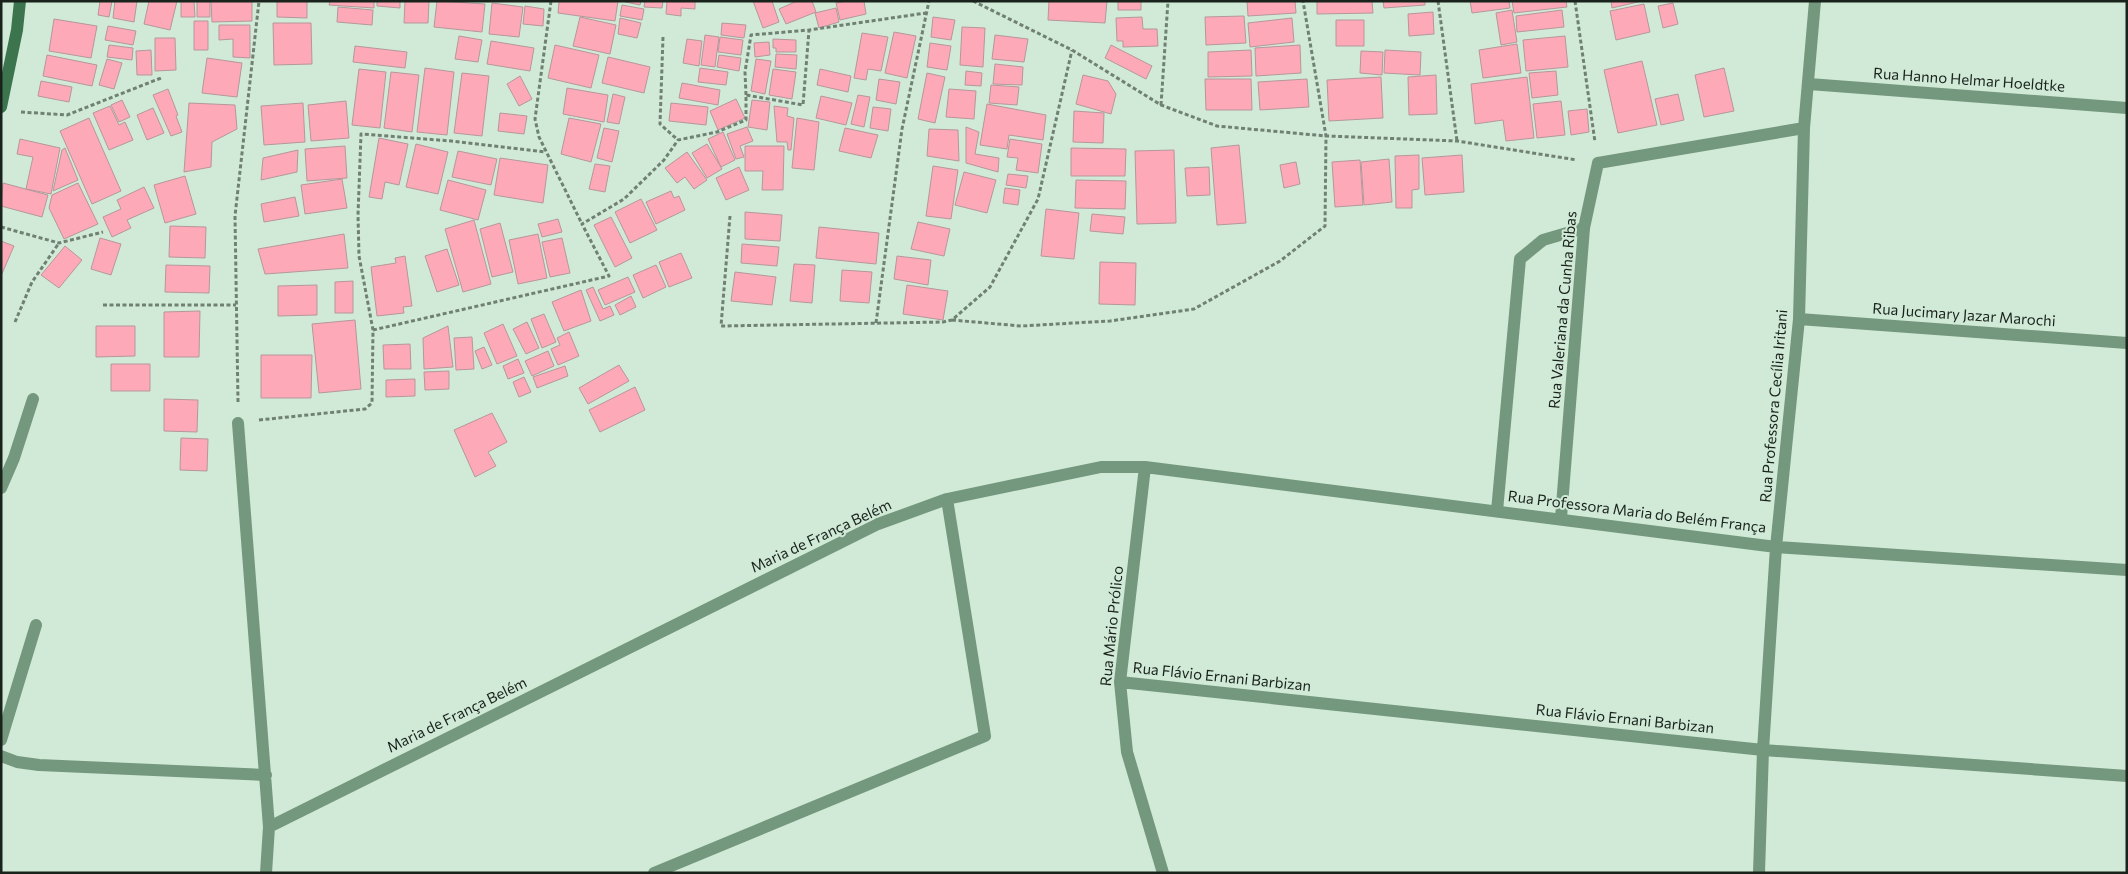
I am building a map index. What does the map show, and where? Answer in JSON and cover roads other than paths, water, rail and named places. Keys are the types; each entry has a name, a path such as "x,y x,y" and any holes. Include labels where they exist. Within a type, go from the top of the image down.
{"street":[{"path":"1,107 17,30 20,1"},
{"name":"Rua Professora Cecília Iritani","path":"1759,873 1763,750 1776,547 1799,318 1804,128 1815,1"},
{"name":"Rua Hanno Helmar Hoeldtke","path":"1809,84 2127,108"},
{"name":"Rua Valeriana da Cunha Ribas","path":"1561,518 1584,228 1598,163 1804,128"},
{"path":"1497,510 1520,259 1543,240 1584,228"},
{"name":"Rua Jucimary Jazar Marochi","path":"1799,318 2127,343"},
{"path":"1,488 14,458 33,399"},
{"path":"238,423 270,827 266,873"},
{"name":"Rua Professora Maria do Belém França","path":"948,499 1101,467 1145,467 1561,518 1776,547 2127,570"},
{"name":"Rua Mário Prólico","path":"1145,467 1120,682 1127,752 1164,873"},
{"path":"654,873 985,736 948,499"},
{"name":"Maria de França Belém","path":"270,827 878,524 948,499"},
{"path":"1,740 36,625"},
{"name":"Rua Flávio Ernani Barbizan","path":"1120,682 1763,750 2127,776"},
{"path":"1,756 17,762 39,765 266,775"}]}
